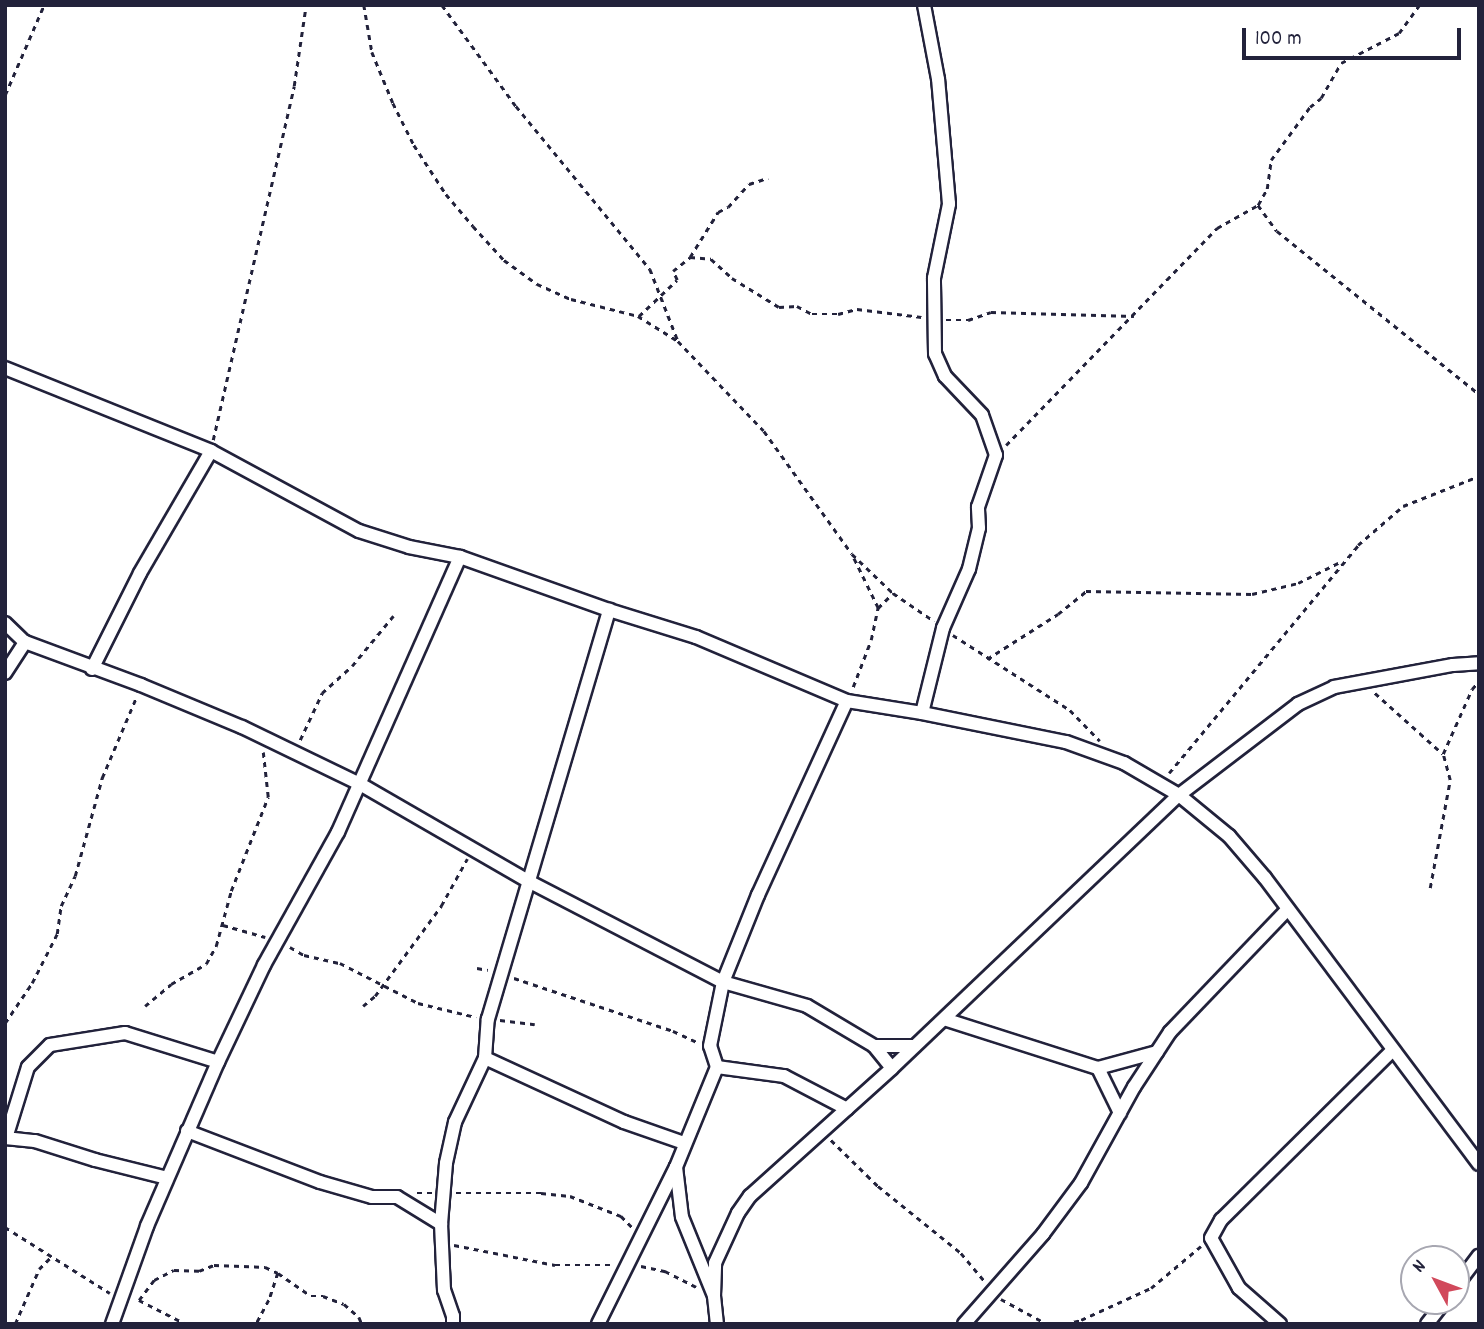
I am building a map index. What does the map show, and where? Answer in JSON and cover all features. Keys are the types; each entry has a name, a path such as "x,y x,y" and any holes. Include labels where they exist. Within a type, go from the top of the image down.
{"street":[{"path":"922,713 943,628 969,569 979,528 978,507 996,455 982,415 945,376 935,354 937,256 949,204 937,79 924,5"},
{"path":"5,368 211,451 359,531 409,547 460,557 609,610 696,637 847,701 1066,742 1109,756 1161,784 1179,795 1229,836 1288,909 1479,1164"},
{"path":"92,669 140,573 211,451"},
{"path":"112,1324 167,1178 218,1062 277,940 338,832 460,557"},
{"path":"453,1324 444,1290 441,1224 442,1193 455,1122 485,1058 488,1019 504,974 609,610"},
{"path":"5,623 25,642 141,685 360,784 474,847 530,882 723,982 807,1006 874,1045 892,1068"},
{"path":"5,673 25,642"},
{"path":"717,1324 715,1263 738,1213 750,1196 892,1068 1179,795 1298,704 1334,687 1453,665 1479,663"},
{"path":"598,1324 676,1167 717,1068 710,1046 723,982 758,895 847,701"},
{"path":"964,1324 1043,1234 1081,1183 1157,1052 1181,1019 1288,909"},
{"path":"944,1019 1098,1068 1157,1052"},
{"path":"167,1178 94,1160 35,1141 6,1138 28,1066 51,1045 125,1033 218,1062"},
{"path":"874,1045 914,1046"},
{"path":"1280,1324 1239,1287 1211,1238 1221,1220 1392,1051"},
{"path":"485,1058 624,1122 684,1143"},
{"path":"717,1068 784,1076 847,1108"},
{"path":"1098,1068 1120,1113"},
{"path":"187,1131 320,1182 372,1196 397,1197 441,1224"},
{"path":"676,1167 682,1217 714,1296"}],"path":[{"path":"5,95 44,5"},
{"path":"211,451 295,86 306,5"},
{"path":"363,5 372,52 393,103 440,184 472,226 505,260 537,284 571,299 638,316 678,341 764,431 812,496"},
{"path":"442,5 499,85 650,269 678,341"},
{"path":"996,455 1135,316 1217,228 1258,205 1267,189 1271,160 1310,107 1321,98 1340,63 1399,33 1419,5"},
{"path":"638,316 677,280 673,271 690,257 718,212 728,207 749,184 768,178"},
{"path":"1258,205 1276,231 1479,394"},
{"path":"690,257 699,261 711,259 732,278 779,307 797,306 812,314 838,314 857,309 935,320 968,320 991,312 1135,316"},
{"path":"1161,784 1341,561 1403,506 1479,475"},
{"path":"852,554 878,608"},
{"path":"987,659 1058,614 1086,591 1252,594 1298,583 1341,561"},
{"path":"847,701 871,640 878,608 893,593"},
{"path":"297,754 301,736 322,693 352,666 393,616"},
{"path":"1443,754 1472,689 1479,681"},
{"path":"1362,682 1443,754 1450,780 1430,888"},
{"path":"5,1023 32,983 57,934 61,906 75,876 102,778 141,685"},
{"path":"145,1006 170,984 206,964 223,925 231,891 268,797 261,738"},
{"path":"363,1006 441,906 474,847"},
{"path":"223,925 277,940 304,955 340,963 418,1003 488,1019 535,1024"},
{"path":"477,968 504,974 710,1046"},
{"path":"820,1131 845,1151 896,1201 961,1253 991,1292 1033,1319 1047,1324"},
{"path":"412,1193 541,1193 570,1196 621,1216 640,1236"},
{"path":"5,1227 120,1299 139,1300 186,1324"},
{"path":"1064,1324 1081,1320 1152,1288 1211,1238"},
{"path":"443,1243 555,1265 603,1263 625,1268 648,1265 714,1296"},
{"path":"15,1324 39,1269 51,1257"},
{"path":"139,1300 154,1280 174,1270 199,1271 214,1265 265,1267 311,1296 323,1296 345,1304 362,1324"},
{"path":"256,1324 269,1300 278,1273"}]}
